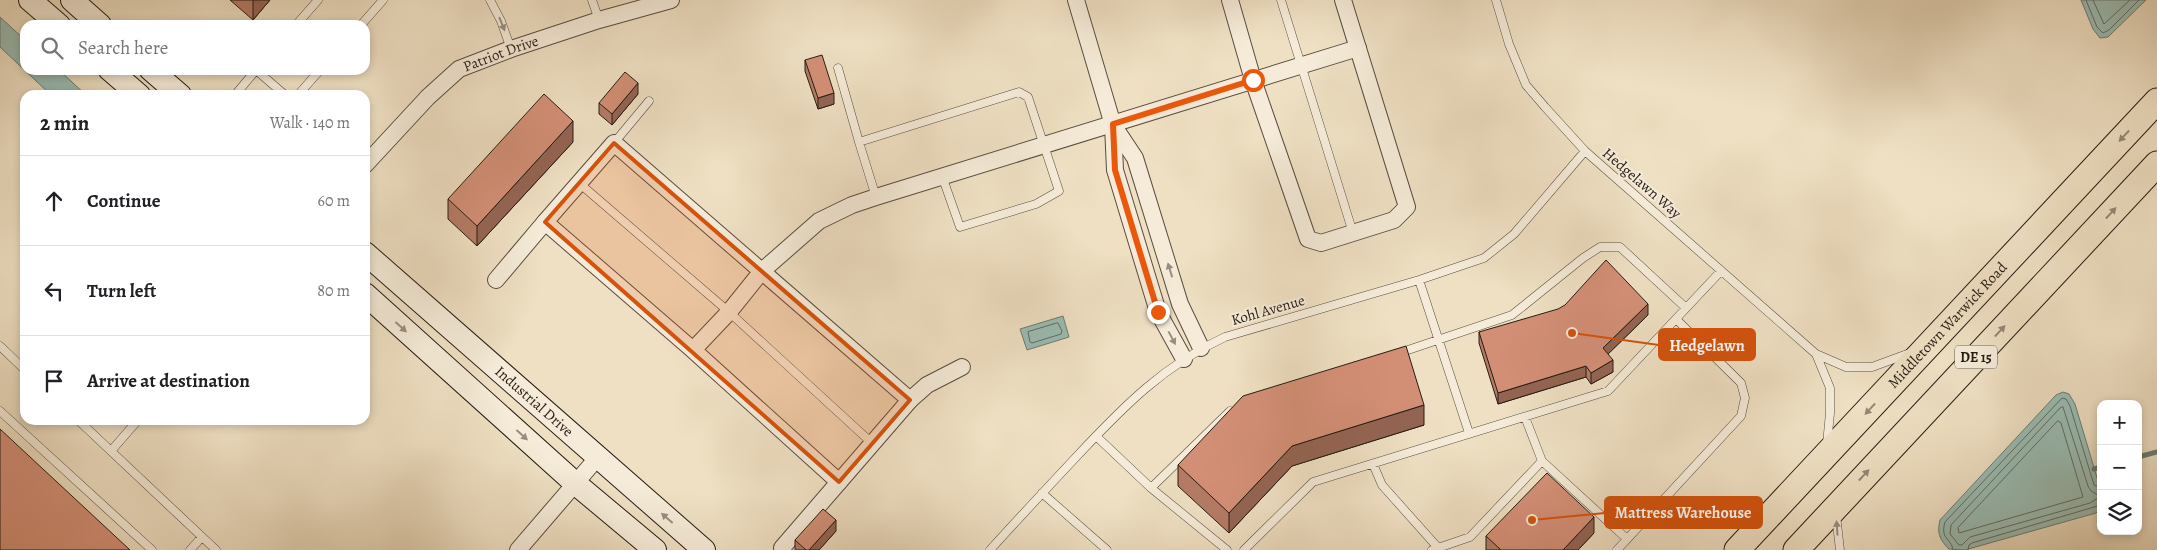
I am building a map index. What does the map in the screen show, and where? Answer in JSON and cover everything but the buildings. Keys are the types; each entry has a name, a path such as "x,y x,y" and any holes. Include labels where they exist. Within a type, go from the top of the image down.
{"main road":[{"name":"Middletown Warwick Road","path":"1737,550 2157,101"},
{"name":"DE 15","path":"1796,550 2157,164"}],"street":[{"path":"30,0 53,20"},
{"path":"72,0 94,20"},
{"name":"Patriot Drive","path":"370,159 428,97 460,69 511,49 598,20 671,0"},
{"path":"1076,0 1113,124 1115,170 1158,312 1184,359"},
{"path":"1230,0 1253,80 1308,239 1321,243 1394,220 1407,207 1343,0"},
{"path":"693,350 729,312 762,271 819,221 852,205 1358,48"},
{"path":"116,75 133,90"},
{"path":"157,75 174,90"},
{"path":"1113,124 1135,158 1180,304 1201,348"},
{"path":"496,280 614,143 910,400"},
{"path":"545,222 693,350 839,482"},
{"name":"Industrial Drive","path":"370,257 704,550"},
{"path":"370,299 576,484 655,550"},
{"path":"782,548 910,400 927,385 962,367"},
{"path":"518,550 598,457"}],"lane":[{"path":"300,20 318,0"},
{"path":"365,20 383,0"},
{"path":"490,0 511,49"},
{"path":"592,0 598,20"},
{"path":"1281,0 1352,233"},
{"name":"Hedgelawn Way","path":"1496,0 1509,44 1526,85 1585,152 1816,354"},
{"path":"838,68 876,197"},
{"path":"239,90 252,75"},
{"path":"262,75 279,90"},
{"path":"302,90 316,75"},
{"path":"859,142 1019,92 1028,97 1059,192 1036,204 960,227 942,176"},
{"path":"614,143 649,101"},
{"name":"Kohl Avenue","path":"990,550 1128,402 1163,373 1201,348 1225,337 1419,280 1484,258 1514,234 1585,152"},
{"path":"579,183 729,312 873,444"},
{"path":"1392,356 1512,315 1583,258 1600,247 1620,247 1686,308"},
{"path":"1244,550 1313,482 1608,391 1721,271"},
{"path":"1419,280 1469,433"},
{"path":"1617,550 1741,416 1745,398 1741,382 1676,319"},
{"path":"0,346 20,365"},
{"path":"1816,354 1846,367 1872,367 1926,348"},
{"path":"1816,354 1830,388 1826,457"},
{"path":"1151,488 1232,409 1241,406"},
{"path":"0,410 152,550"},
{"path":"1525,417 1542,461 1627,539"},
{"path":"83,425 216,550"},
{"path":"111,451 134,425"},
{"path":"1096,436 1151,488 1227,550"},
{"path":"1373,464 1382,485 1437,549 1470,537 1542,461"},
{"path":"1042,493 1107,550"},
{"path":"1836,506 1840,550"},
{"path":"190,550 202,538"}],"highlighted area":[{"path":"614,143 910,400 839,482 545,222"}],"water":[{"path":"2081,0 2146,0 2108,37 2100,38 2093,29"},
{"path":"0,17 20,35 20,66 0,47"},
{"path":"30,75 64,75 81,90 46,90"},
{"path":"1063,316 1069,337 1027,350 1020,329"},
{"path":"2063,392 2069,394 2075,404 2097,478 2097,512 1965,550 1949,549 1940,536 1940,520 2056,395"}],"waterway":[{"path":"2142,456 2157,452"}],"place":[{"name":"Hedgelawn","path":"1572,333"},
{"name":"Mattress Warehouse","path":"1532,520"}],"route":[{"path":"1158,312 1115,170 1113,124 1253,80"}]}
